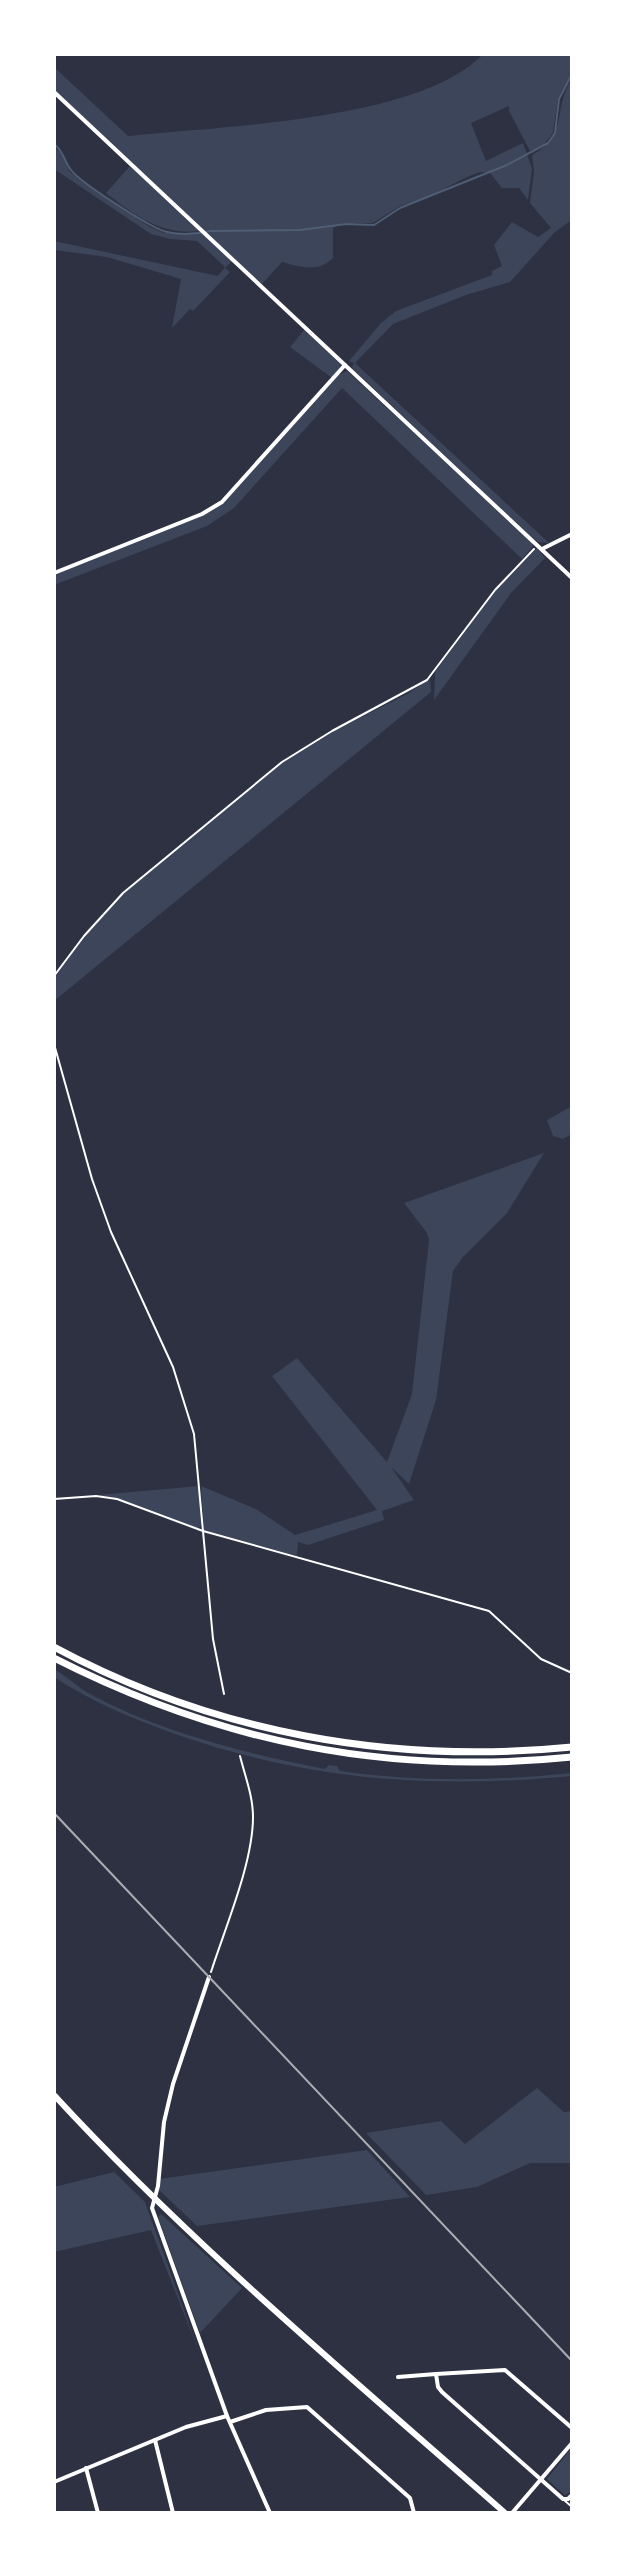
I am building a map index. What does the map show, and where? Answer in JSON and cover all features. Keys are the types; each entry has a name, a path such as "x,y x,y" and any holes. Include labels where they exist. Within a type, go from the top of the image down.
{"highway":[{"path":"54,1647 106,1673 177,1702 291,1734 356,1746 415,1751 483,1753 572,1747"},
{"path":"54,1658 111,1686 188,1716 245,1734 322,1750 442,1762 514,1762 572,1757"}],"main road":[{"path":"54,2095 153,2197 237,2276 505,2513"}],"street":[{"path":"54,92 572,578"},
{"path":"54,573 212,509 236,488 345,365"},
{"path":"540,547 572,534"},
{"path":"209,1977 173,2084 164,2122 153,2213 228,2419 270,2513"},
{"path":"398,2377 505,2370 572,2428"},
{"path":"436,2374 442,2392 563,2499 572,2495"},
{"path":"54,2482 155,2440 263,2410 307,2407 410,2498 414,2513"},
{"path":"155,2440 173,2513"},
{"path":"512,2513 572,2443"},
{"path":"86,2468 98,2513"}],"lane":[{"path":"563,2499 572,2507"}],"path":[{"path":"54,976 84,936 123,893 271,771 310,744 427,680 495,590 540,547"},
{"path":"54,1044 92,1179 111,1232 173,1367 191,1421 201,1488 213,1639 224,1694"},
{"path":"54,1499 87,1496 111,1498 203,1531 494,1614 541,1659 572,1673"},
{"path":"209,1977 243,1872 253,1826 252,1801 240,1756"}],"shaded area":[{"path":"483,54 572,54 572,73 558,98 553,133 543,146 530,151 509,106 471,123 486,161 523,143 532,168 528,200 519,188 502,188 490,173 480,172 430,196 400,206 373,223 344,223 333,228 333,258 327,263 309,268 282,262 261,285 54,90 54,67 128,136 264,123 367,107 414,94 453,76"},
{"path":"572,78 572,220 555,232 510,282 466,295 393,324 355,363 549,543 538,542 531,537 352,368 354,363 349,361 381,323 396,311 492,275 492,271 502,266 494,245 512,222 538,237 551,228 530,203 534,172 532,155 544,147 556,130"},
{"path":"54,147 61,153 69,171 150,227 164,233 203,234 232,261 225,268 230,272 172,328 181,279 107,257 54,250 54,241 218,276 225,267 197,241 151,234 54,169"},
{"path":"130,166 199,231 161,227 138,216 106,193"},
{"path":"305,329 340,362 341,366 332,378 290,347"},
{"path":"347,371 532,542 533,546 522,559 342,388 234,508 207,526 54,585 54,574 202,515 223,503 336,376"},
{"path":"537,548 545,558 511,593 434,700 435,672 495,591"},
{"path":"430,678 431,692 54,1001 54,978 85,936 124,893 282,762 332,732 409,693"},
{"path":"572,1106 572,1134 563,1139 553,1136 547,1120"},
{"path":"544,1153 507,1213 453,1271 436,1400 409,1484 391,1467 414,1500 382,1511 384,1520 308,1545 298,1542 297,1556 204,1531 201,1486 256,1509 295,1535 377,1510 272,1376 297,1358 387,1462 412,1394 429,1240 404,1203"},
{"path":"199,1486 202,1524 198,1529 130,1503 98,1495"},
{"path":"54,1669 90,1694 146,1720 234,1749 295,1763 325,1769 329,1765 337,1766 340,1771 369,1775 427,1779 514,1778 572,1773 572,1776 469,1782 420,1781 371,1778 274,1762 225,1750 128,1716 68,1686 54,1677"},
{"path":"537,2088 564,2112 572,2111 572,2163 530,2163 477,2187 426,2195 366,2133 441,2121 465,2144"},
{"path":"367,2150 410,2197 197,2226 159,2190 159,2179"},
{"path":"114,2172 145,2202 199,2352 151,2230 54,2252 54,2187"},
{"path":"161,2214 242,2288 200,2333 158,2217"},
{"path":"572,2447 572,2491 565,2495 547,2479"}],"waterway":[{"path":"54,144 71,170 88,185 167,232 189,234 374,225 400,208 507,165 548,143 555,133 559,99 572,74"}],"tram line":[{"path":"54,1813 572,2361"}]}
